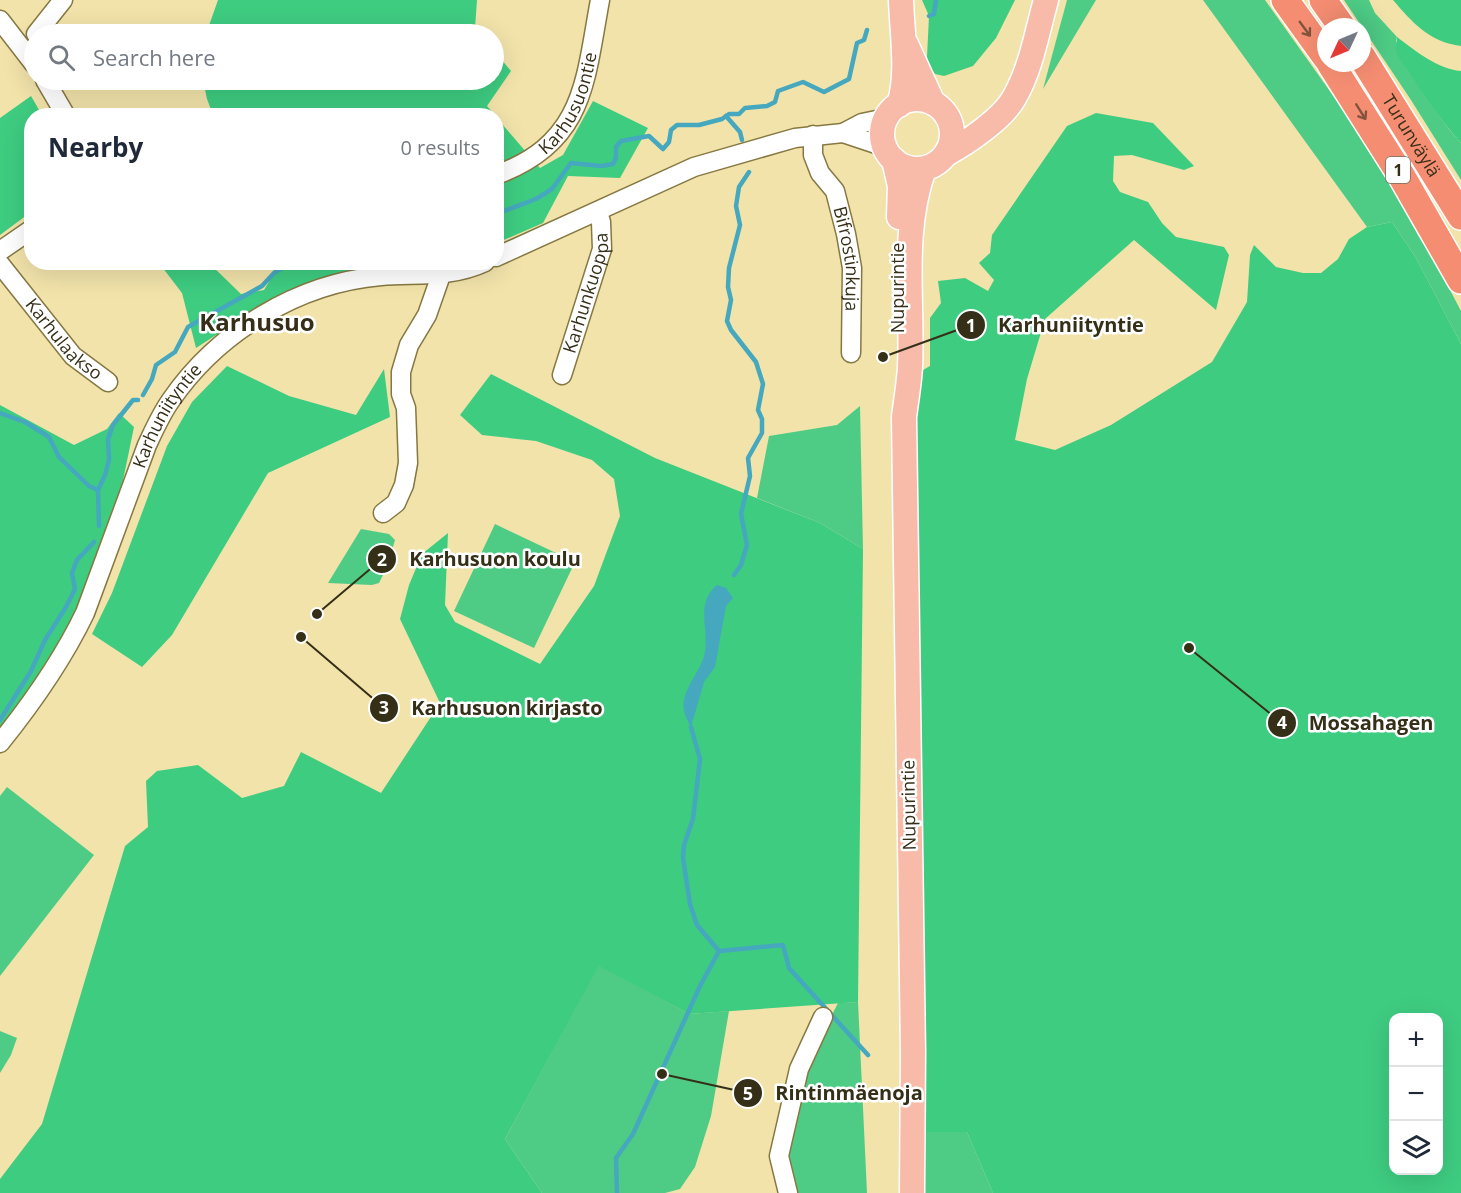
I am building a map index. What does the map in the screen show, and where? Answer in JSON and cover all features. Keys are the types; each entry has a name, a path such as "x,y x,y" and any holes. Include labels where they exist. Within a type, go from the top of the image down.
{"highway":[{"path":"1285,0 1317,44"},
{"path":"1323,0 1336,18"},
{"name":"Turunväylä","path":"1371,71 1461,216"},
{"name":"Turunväylä","path":"1336,72 1401,175 1461,280"}],"main road":[{"path":"901,0 904,39 902,95 882,138 889,154 903,166 924,169 940,161 946,154 951,144 952,132 904,39"},
{"path":"946,154 970,141 1003,113 1013,100 1024,79 1046,0"},
{"path":"893,112 910,100 922,100 941,112 987,125"},
{"name":"Nupurintie","path":"889,154 900,186 897,368 904,417 913,1052 912,1193"},
{"name":"Nupurintie","path":"904,417 910,367 909,267 915,193 924,169"}],"street":[{"path":"47,24 63,0"},
{"name":"Karhusuontie","path":"504,172 528,162 551,145 569,121 583,93 600,0"},
{"path":"0,20 24,40"},
{"path":"51,90 61,108"},
{"path":"504,253 694,167 766,145 813,135 843,133 862,123 893,112"},
{"path":"843,133 889,154"},
{"name":"Bifrostinkuja","path":"813,135 813,155 816,165 835,191 852,268 851,353"},
{"name":"Karhunkuoppa","path":"562,375 602,249 601,222 598,212"},
{"path":"0,251 24,234"},
{"name":"Karhulaakso","path":"0,264 74,356 108,382"},
{"name":"Karhuniityntie","path":"0,743 53,672 85,613 147,445 171,400 216,349 257,317 306,295 344,282 381,276 441,274 465,270"},
{"path":"383,513 396,503 404,484 408,463 406,408 401,394 401,372 409,345 427,315 441,274"},
{"path":"788,1193 779,1156 799,1068 823,1017"}],"green space":[{"path":"218,0 477,0 475,24 210,24"},
{"path":"922,0 1015,0 996,38 973,66 944,76 935,74 930,68 927,57 929,16"},
{"path":"1067,0 1096,0 1043,89"},
{"path":"1203,0 1265,0 1386,175 1430,252 1461,311 1461,344 1416,258 1392,222 1367,227"},
{"path":"1344,0 1369,0 1375,13 1397,37 1396,41 1425,94 1461,143 1461,180 1371,40 1371,18 1356,18"},
{"path":"1393,0 1461,0 1461,46 1440,40 1422,30"},
{"path":"1397,37 1435,63 1461,71 1461,143 1435,111 1396,53"},
{"path":"504,63 511,71 504,81"},
{"path":"205,90 498,90 487,106 489,108 210,108"},
{"path":"31,96 38,108 24,108 24,217 0,235 0,118"},
{"path":"593,101 648,128 620,178 568,176 543,223 504,240 504,126 540,168 563,155"},
{"path":"1096,113 1153,123 1194,166 1184,170 1132,155 1114,156 1113,181 1120,192 1148,202 1162,223 1176,237 1224,247 1229,255 1216,310 1134,240 1045,319 1027,379 1015,440 1055,450 1111,425 1212,362 1247,302 1250,255 1254,245 1276,267 1303,273 1321,273 1338,259 1349,239 1367,227 1392,222 1416,258 1461,344 1461,1193 993,1193 967,1132 922,1132 916,374 930,366 930,318 941,303 938,281 965,278 988,291 994,280 979,263 990,253 992,235 1067,126"},
{"path":"164,270 216,270 241,294 264,290 276,270 381,270 342,275 250,313 196,348 182,293"},
{"path":"227,366 289,396 356,415 384,369 390,417 268,473 172,635 142,667 92,634 112,593 167,446 192,402"},
{"path":"491,374 655,458 820,523 863,549 858,1002 689,1014 599,966 505,1139 542,1193 0,1193 0,1179 42,1124 125,846 148,827 146,781 157,771 198,765 242,798 284,786 301,752 381,793 440,703 400,619 409,585 422,554 448,533 445,605 455,622 540,664 594,586 620,516 614,479 592,460 536,441 482,435 460,415"},
{"path":"0,405 74,445 107,429 119,413 134,427 120,495 61,649 0,731"},
{"path":"860,406 863,549 820,523 757,498 769,436 837,425"},
{"path":"495,524 575,562 534,648 454,611"},
{"path":"361,529 389,534 395,540 387,567 379,583 372,585 328,583"},
{"path":"7,787 94,855 0,976 0,796"},
{"path":"599,965 689,1014 729,1011 711,1116 695,1167 680,1189 665,1193 542,1193 505,1139"},
{"path":"858,1002 867,1193 795,1193 785,1155 805,1067 838,1003"},
{"path":"0,1031 17,1038 11,1055 0,1073"},
{"path":"922,1132 967,1132 993,1193 923,1193"}],"water":[{"path":"717,585 726,588 733,598 726,606 715,667 704,682 691,727 685,714 684,700 705,652 706,600"}],"waterway":[{"path":"929,16 934,14 936,0"},
{"path":"504,211 536,199 552,189 571,163 601,166 613,164 616,158 616,147 621,141 649,136 663,149 669,142 671,130 677,125 699,125 722,119 729,114 739,114 745,108 767,106 775,102 778,91 803,82 824,92 849,79 857,43 864,40 867,30"},
{"path":"726,116 740,132 742,140"},
{"path":"734,575 741,565 747,545 741,514 750,476 748,458 762,433 762,419 758,410 763,384 756,362 731,330 727,321 731,300 728,287 729,268 740,225 736,206 739,187 749,172"},
{"path":"143,395 152,379 156,365 175,352 188,327 262,286 279,270"},
{"path":"99,526 98,490 109,460 108,439 113,425 133,400 138,400"},
{"path":"0,413 25,422 49,437 59,457 89,486 98,490"},
{"path":"0,720 31,671 45,640 75,589 72,573 77,560 94,542"},
{"path":"691,727 700,759 693,819 684,845 683,858 690,904 697,925 719,951"},
{"path":"719,951 783,945 789,968 868,1055"},
{"path":"617,1193 616,1158 633,1134 700,986 719,951"}],"place":[{"name":"Karhuniityntie","path":"883,357"},
{"name":"Karhusuon koulu","path":"317,614"},
{"name":"Karhusuon kirjasto","path":"301,637"},
{"name":"Mossahagen","path":"1189,648"},
{"name":"Rintinmäenoja","path":"662,1074"}],"district":[{"name":"Karhusuo","path":"257,323"}]}
